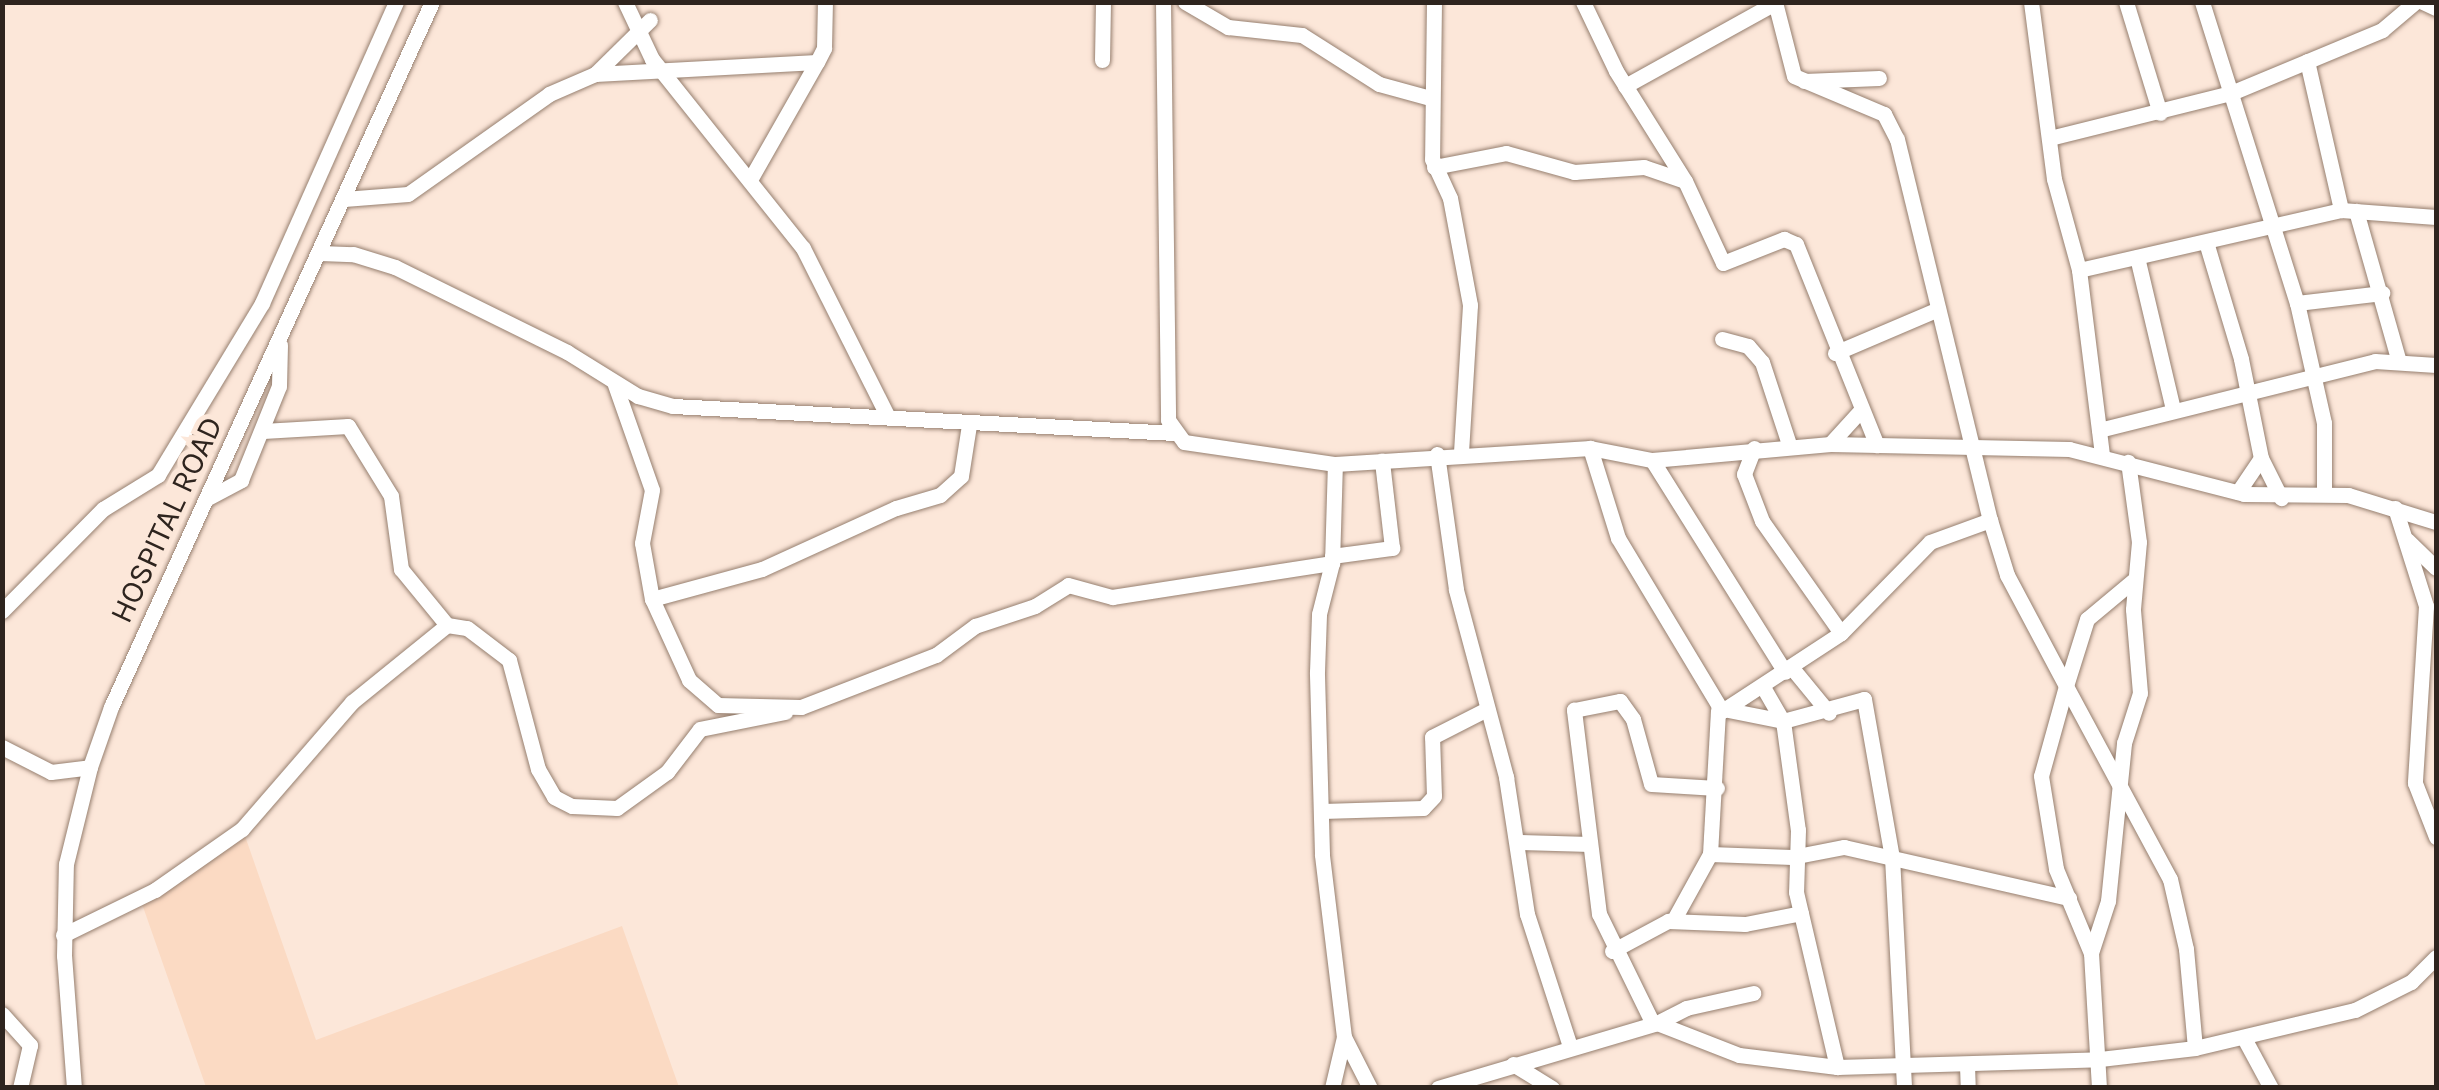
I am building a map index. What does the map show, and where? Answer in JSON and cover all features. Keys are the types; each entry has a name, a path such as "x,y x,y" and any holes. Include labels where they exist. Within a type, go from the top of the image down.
{"street":[{"path":"2,611 103,509 158,475 262,303 396,2"},
{"name":"HOSPITAL ROAD","path":"74,1088 64,935 66,864 90,767 206,499 432,2"},
{"path":"625,2 644,26 649,51 663,71 752,178 803,248 888,417"},
{"path":"344,199 408,194 549,94 595,74 644,26 652,2"},
{"path":"752,178 817,62 826,40 825,2"},
{"path":"1102,60 1104,2"},
{"path":"1163,2 1168,420 1174,433"},
{"path":"1186,2 1228,27 1302,35 1379,84 1430,98"},
{"path":"1434,2 1430,98 1434,167 1450,198 1470,305 1461,452"},
{"path":"1583,2 1625,86 1685,181 1723,264 1784,239 1796,244 1835,353 1877,445"},
{"path":"2031,2 2064,227 2079,270 2102,454"},
{"path":"2126,2 2160,113"},
{"path":"2202,2 2269,227 2281,242 2297,303 2326,438 2324,494"},
{"path":"2050,138 2231,92 2382,30 2415,2"},
{"path":"2423,2 2436,8"},
{"path":"1625,86 1775,3 1791,70 1801,82 1884,114 1916,205 1969,446 2007,575 2170,879 2186,949 2195,1048"},
{"path":"2307,61 2348,211 2382,293 2398,358"},
{"path":"595,74 817,62"},
{"path":"1801,82 1879,78"},
{"path":"1434,167 1506,153 1574,172 1656,168 1685,181"},
{"path":"1656,168 1667,153"},
{"path":"2079,270 2348,211 2436,216"},
{"path":"2206,242 2261,458 2281,498"},
{"path":"320,253 385,262 513,323 614,382 673,406 969,425 1174,433 1217,451 1335,464 1461,452 1590,448 1652,460 1830,444 1969,446 2102,454 2238,492 2281,498 2324,494 2395,508 2436,522"},
{"path":"2137,258 2173,410"},
{"path":"2297,303 2382,293"},
{"path":"1835,353 1938,309"},
{"path":"1722,338 1748,346 1762,362 1790,447"},
{"path":"206,499 241,480 279,386 280,341"},
{"path":"2099,430 2314,375 2398,358 2436,365"},
{"path":"614,382 652,490 642,544 652,599 689,680 700,730"},
{"path":"1830,444 1860,411"},
{"path":"652,599 762,570 896,508 940,495 961,476 969,425"},
{"path":"263,431 348,426 391,496 401,569 447,625 467,628 509,660 538,769 564,804 606,810 627,804 667,772 700,730 801,707 936,655 975,626 1035,606 1068,585 1112,598 1392,548 1382,460"},
{"path":"1590,448 1618,538 1723,710 1710,854 1673,921"},
{"path":"1754,448 1744,474 1762,521 1841,632"},
{"path":"1438,454 1456,590 1520,842 1527,914 1570,1046"},
{"path":"2238,492 2261,458"},
{"path":"1652,460 1789,670 1828,713"},
{"path":"2091,954 2112,878 2120,781 2140,693 2135,579 2139,542 2128,462"},
{"path":"1332,1088 1344,1037 1322,810 1317,672 1320,614 1332,560 1335,464"},
{"path":"2395,508 2426,606 2416,783 2436,838"},
{"path":"1723,710 1789,670 1841,632 1930,542 1990,520"},
{"path":"2404,537 2436,568"},
{"path":"2099,1088 2091,954 2050,846 2041,776 2087,619 2135,579"},
{"path":"64,935 154,890 242,829 352,702 447,625"},
{"path":"689,680 718,705 801,707"},
{"path":"1763,687 1783,721 1801,913 1837,1067"},
{"path":"1723,710 1783,721 1828,713 1864,699 1892,857 1904,1088"},
{"path":"1718,788 1652,784 1624,703 1580,706 1572,714 1599,914 1612,951 1655,1023 1740,1055 1837,1067 1904,1069 2100,1059 2195,1048 2244,1040 2355,1010 2411,982 2436,957"},
{"path":"1322,810 1423,808 1434,796 1432,737 1487,709"},
{"path":"2,748 51,772 90,767"},
{"path":"1520,842 1590,844"},
{"path":"1710,854 1798,856 1834,847 2069,898"},
{"path":"1612,951 1649,927 1673,921 1745,924 1801,913"},
{"path":"1438,1088 1655,1023 1686,1008 1753,993"},
{"path":"2,1014 30,1045 20,1088"},
{"path":"1344,1037 1370,1088"},
{"path":"2244,1040 2272,1088"},
{"path":"1513,1064 1552,1088"},
{"path":"1967,1065 1968,1088"}],"shaded area":[{"path":"245,836 316,1040 622,926 679,1087 206,1087 141,901"}]}
